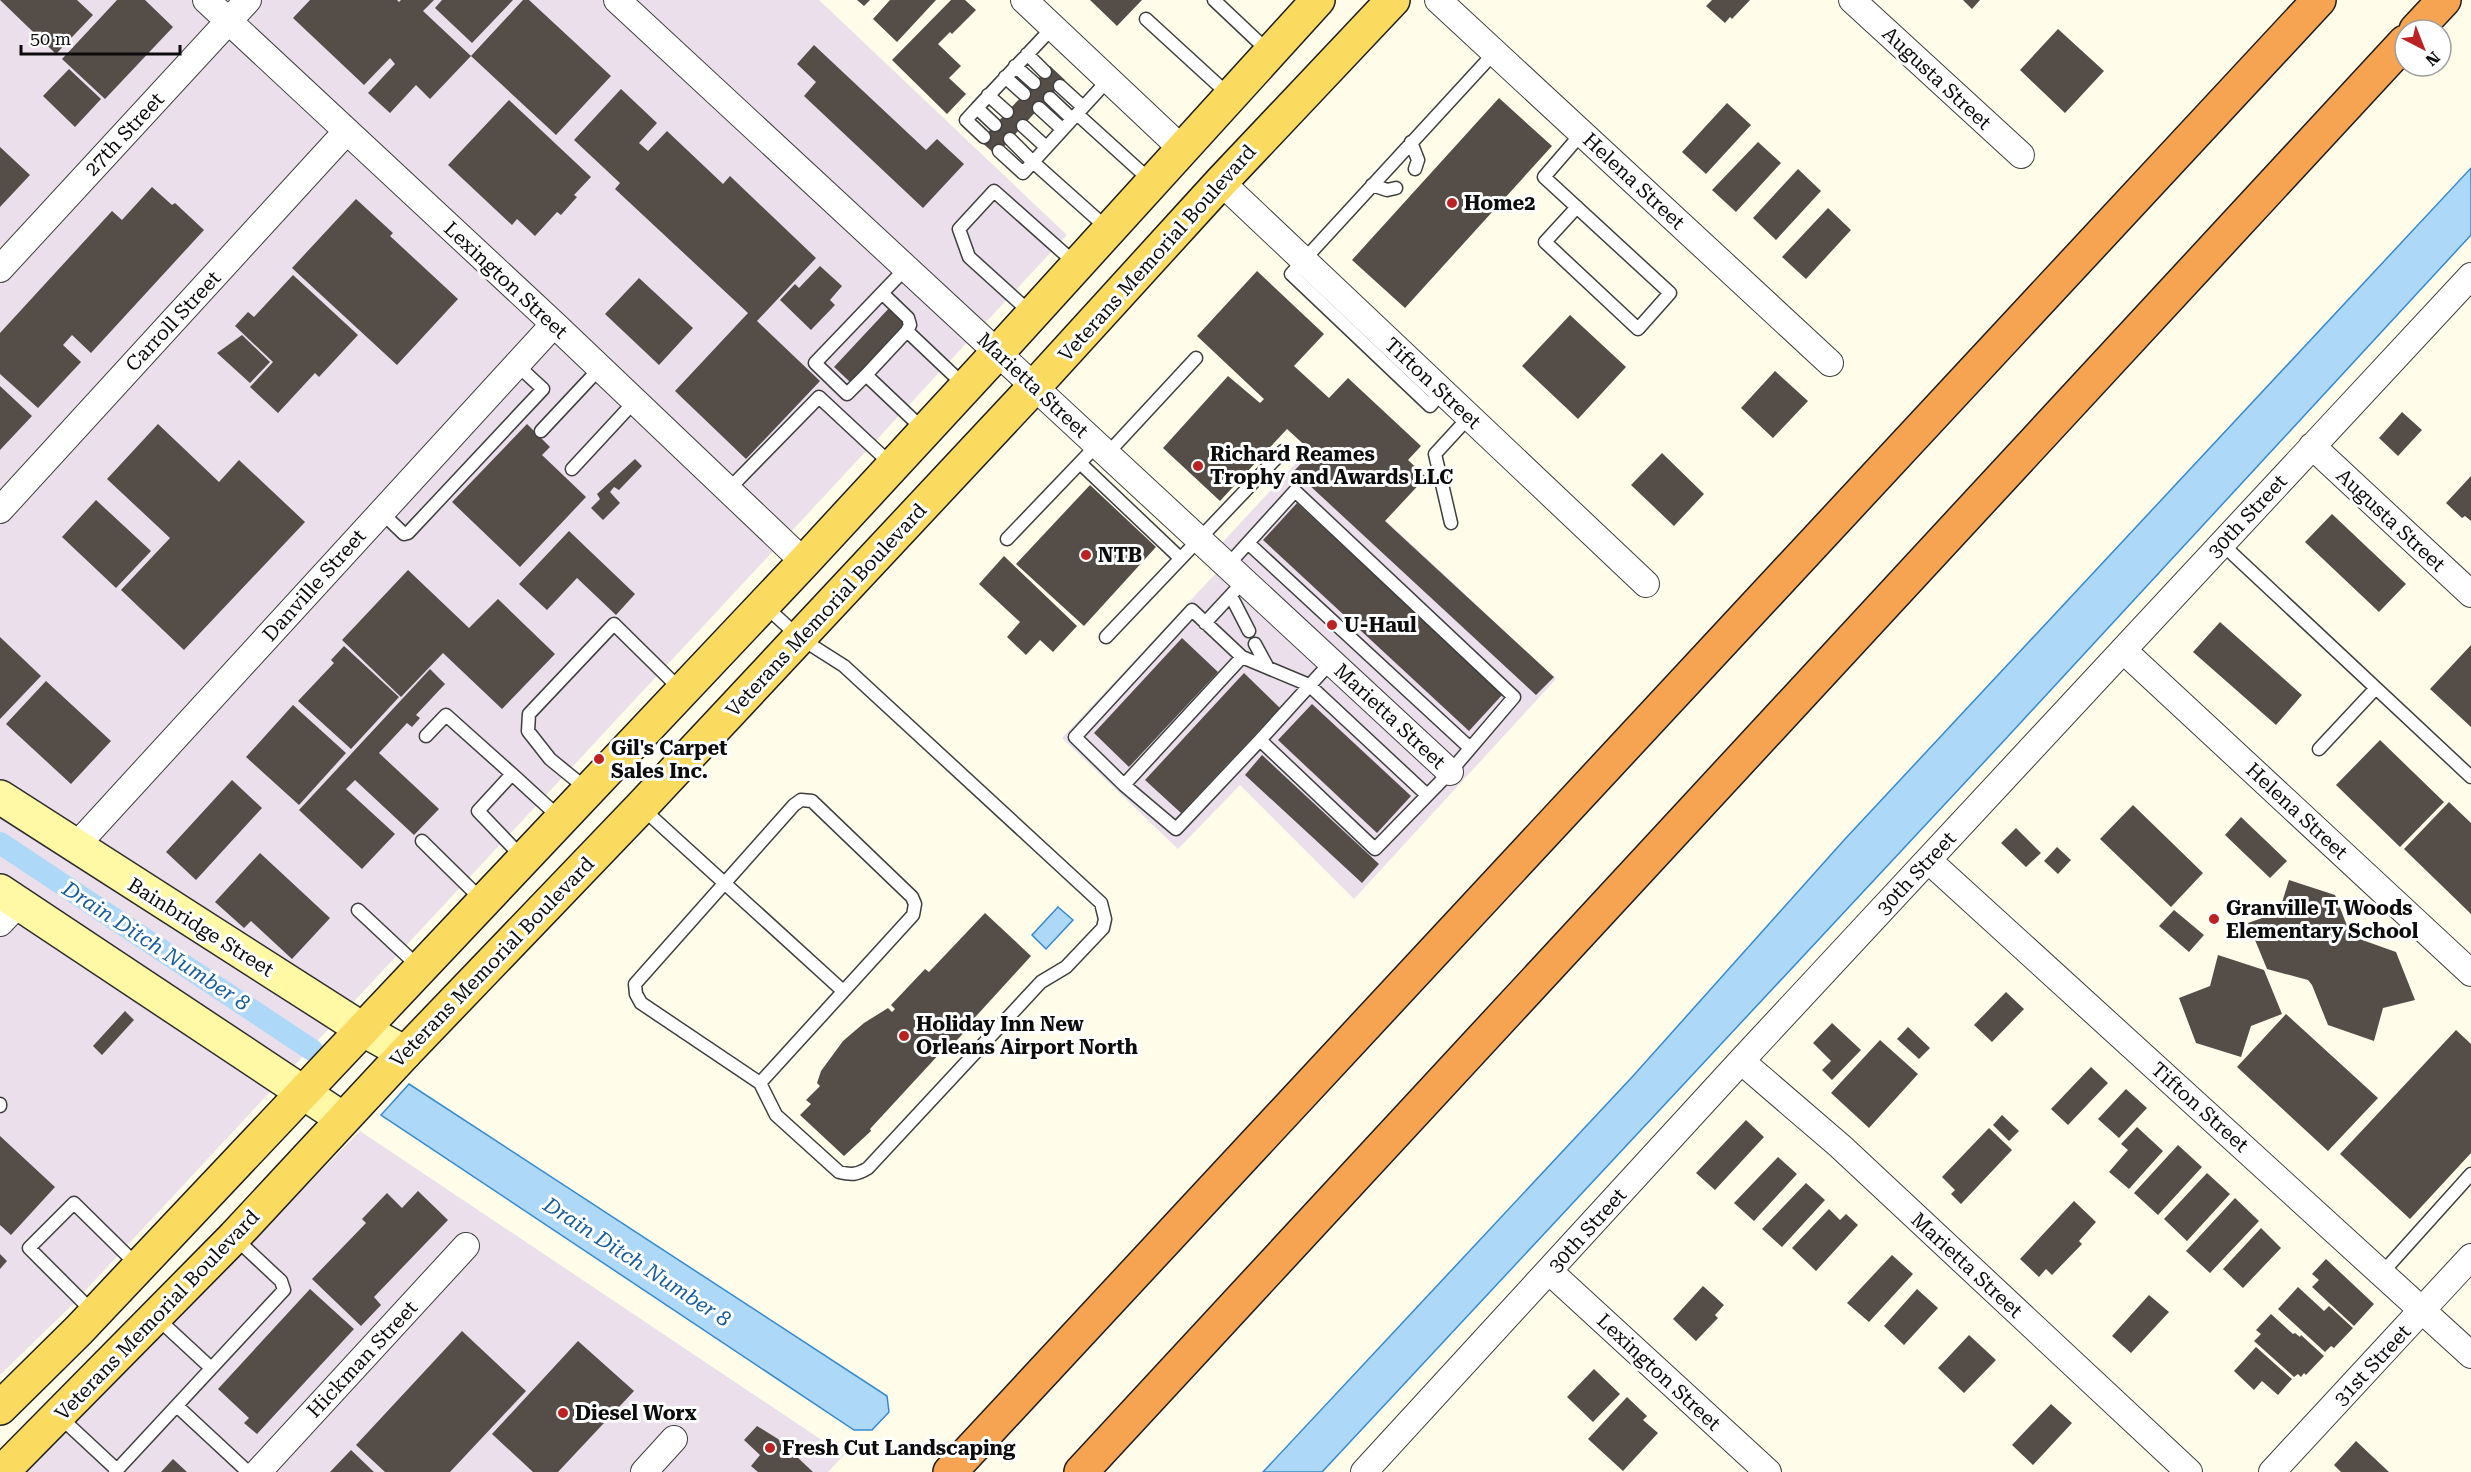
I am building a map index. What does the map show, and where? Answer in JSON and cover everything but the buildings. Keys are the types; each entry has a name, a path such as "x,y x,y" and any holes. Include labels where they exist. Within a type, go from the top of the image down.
{"highway":[{"path":"950,1472 2319,0"},
{"path":"1081,1472 2393,55"}],"main road":[{"name":"Veterans Memorial Boulevard","path":"2,1472 234,1237 405,1053 641,807 1034,387 1247,154 1393,0"},
{"path":"0,1408 139,1267 804,562 1033,314 1314,2"},
{"path":"1280,42 1295,75 1309,88"},
{"path":"1230,96 1248,104 1253,117 1247,154"}],"street":[{"name":"Lexington Street","path":"206,0 554,324 804,562"},
{"name":"27th Street","path":"0,269 248,0"},
{"name":"Marietta Street","path":"616,0 998,352 1034,387 1094,454 1198,539 1234,581 1331,662 1450,772"},
{"path":"1024,0 1182,149"},
{"name":"Helena Street","path":"1438,0 1830,363"},
{"name":"Augusta Street","path":"1852,0 2021,155"},
{"name":"Carroll Street","path":"0,509 346,132"},
{"name":"Tifton Street","path":"1221,182 1646,584"},
{"name":"30th Street","path":"1364,1472 1741,1061 2471,276"},
{"name":"Danville Street","path":"75,847 554,324"},
{"name":"Augusta Street","path":"2312,446 2471,594"},
{"name":"Helena Street","path":"2123,650 2471,973"},
{"name":"Bainbridge Street","path":"0,797 362,1029 405,1053"},
{"name":"Tifton Street","path":"1928,860 2471,1355"},
{"path":"6,906 343,1119"},
{"name":"Marietta Street","path":"1741,1061 1840,1146 2189,1472"},
{"name":"Hickman Street","path":"258,1472 466,1246"},
{"name":"31st Street","path":"2272,1472 2471,1257"},
{"name":"Lexington Street","path":"1549,1271 1768,1472"},
{"path":"644,1472 674,1439"}],"lane":[{"path":"1214,0 1280,42"},
{"path":"1146,19 1230,96"},
{"path":"984,137 966,120 1053,27"},
{"path":"1303,260 1495,52"},
{"path":"1027,54 1045,72"},
{"path":"1015,66 1034,83"},
{"path":"1005,77 1023,94"},
{"path":"999,151 1023,173 1108,80"},
{"path":"1060,86 1077,113"},
{"path":"988,95 1007,112"},
{"path":"1050,98 1077,113 1152,182"},
{"path":"976,108 995,125"},
{"path":"1040,108 1062,129"},
{"path":"1023,126 1046,147"},
{"path":"1576,207 1545,242 1638,329 1670,293 1544,177 1582,133"},
{"path":"1010,139 1109,230"},
{"path":"1411,142 1418,160 1415,169"},
{"path":"1372,185 1387,190 1395,188"},
{"path":"1033,314 969,257 959,229 994,191 1077,265"},
{"path":"882,292 908,318 910,325 907,331 891,343 866,375 847,394 815,363 882,292 907,267"},
{"path":"861,314 871,324"},
{"path":"907,331 966,387"},
{"path":"1007,539 1196,358"},
{"path":"381,512 404,534 408,533 543,388 516,364"},
{"path":"541,431 600,368"},
{"path":"866,375 925,431"},
{"path":"728,490 819,397 892,466"},
{"path":"572,469 635,402"},
{"path":"1451,523 1435,454 1468,417"},
{"path":"1106,637 1283,451"},
{"path":"1094,454 1180,558"},
{"path":"1206,623 1234,581 1248,543 1295,491 1514,697 1450,772 1375,849 1260,740"},
{"path":"1248,543 1470,748"},
{"path":"2222,544 2471,777"},
{"path":"1234,581 1249,631"},
{"path":"760,1083 913,915 915,904 912,897 812,801 801,800 794,805 635,984 636,994 641,1003 760,1083 777,1115 838,1172 851,1175 861,1173 868,1168 1041,982 1066,967 1103,928 1105,919 1101,903 852,674 800,638 763,604"},
{"path":"1331,662 1309,685 1260,740 1176,829 1124,785 1075,737 1192,610 1242,657 1309,685 1427,795"},
{"path":"588,790 550,759 528,730 529,714 537,705 614,624 682,690"},
{"path":"1255,644 1268,668"},
{"path":"1124,785 1242,657"},
{"path":"2319,749 2376,688"},
{"path":"426,736 446,715 561,818"},
{"path":"512,774 478,811 523,859"},
{"path":"641,807 843,991"},
{"path":"422,841 483,901"},
{"path":"358,910 420,968"},
{"path":"2382,1274 2471,1174"},
{"path":"95,1313 29,1248 74,1203 139,1267"},
{"path":"59,1416 116,1471 284,1290 281,1281 234,1237"},
{"path":"156,1317 211,1368"},
{"path":"177,1406 248,1472"}],"shaded area":[{"path":"0,0 819,0 1067,235 69,1308 0,1375"},
{"name":"U-Haul","path":"1309,449 1556,679 1354,899 1240,785 1178,849 1062,738 1232,556 1220,545"},
{"path":"360,1131 844,1455 828,1472 26,1472"}],"water":[{"path":"2471,168 2471,235 2000,745 1322,1472 1263,1472 1633,1076 1845,839"},
{"path":"1058,907 1073,920 1046,949 1032,935"},
{"path":"409,1084 887,1396 889,1412 872,1430 854,1430 381,1115"}],"waterway":[{"name":"Drain Ditch Number 8","path":"0,843 312,1050"}],"place":[{"name":"Home2","path":"1452,203"},
{"name":"Richard Reames Trophy and Awards LLC","path":"1198,466"},
{"name":"NTB","path":"1086,555"},
{"name":"U-Haul","path":"1332,625"},
{"name":"Gil's Carpet Sales Inc.","path":"599,759"},
{"name":"Granville T Woods Elementary School","path":"2214,919"},
{"name":"Holiday Inn New Orleans Airport North","path":"904,1036"},
{"name":"Diesel Worx","path":"563,1413"},
{"name":"Fresh Cut Landscaping","path":"770,1448"}]}
